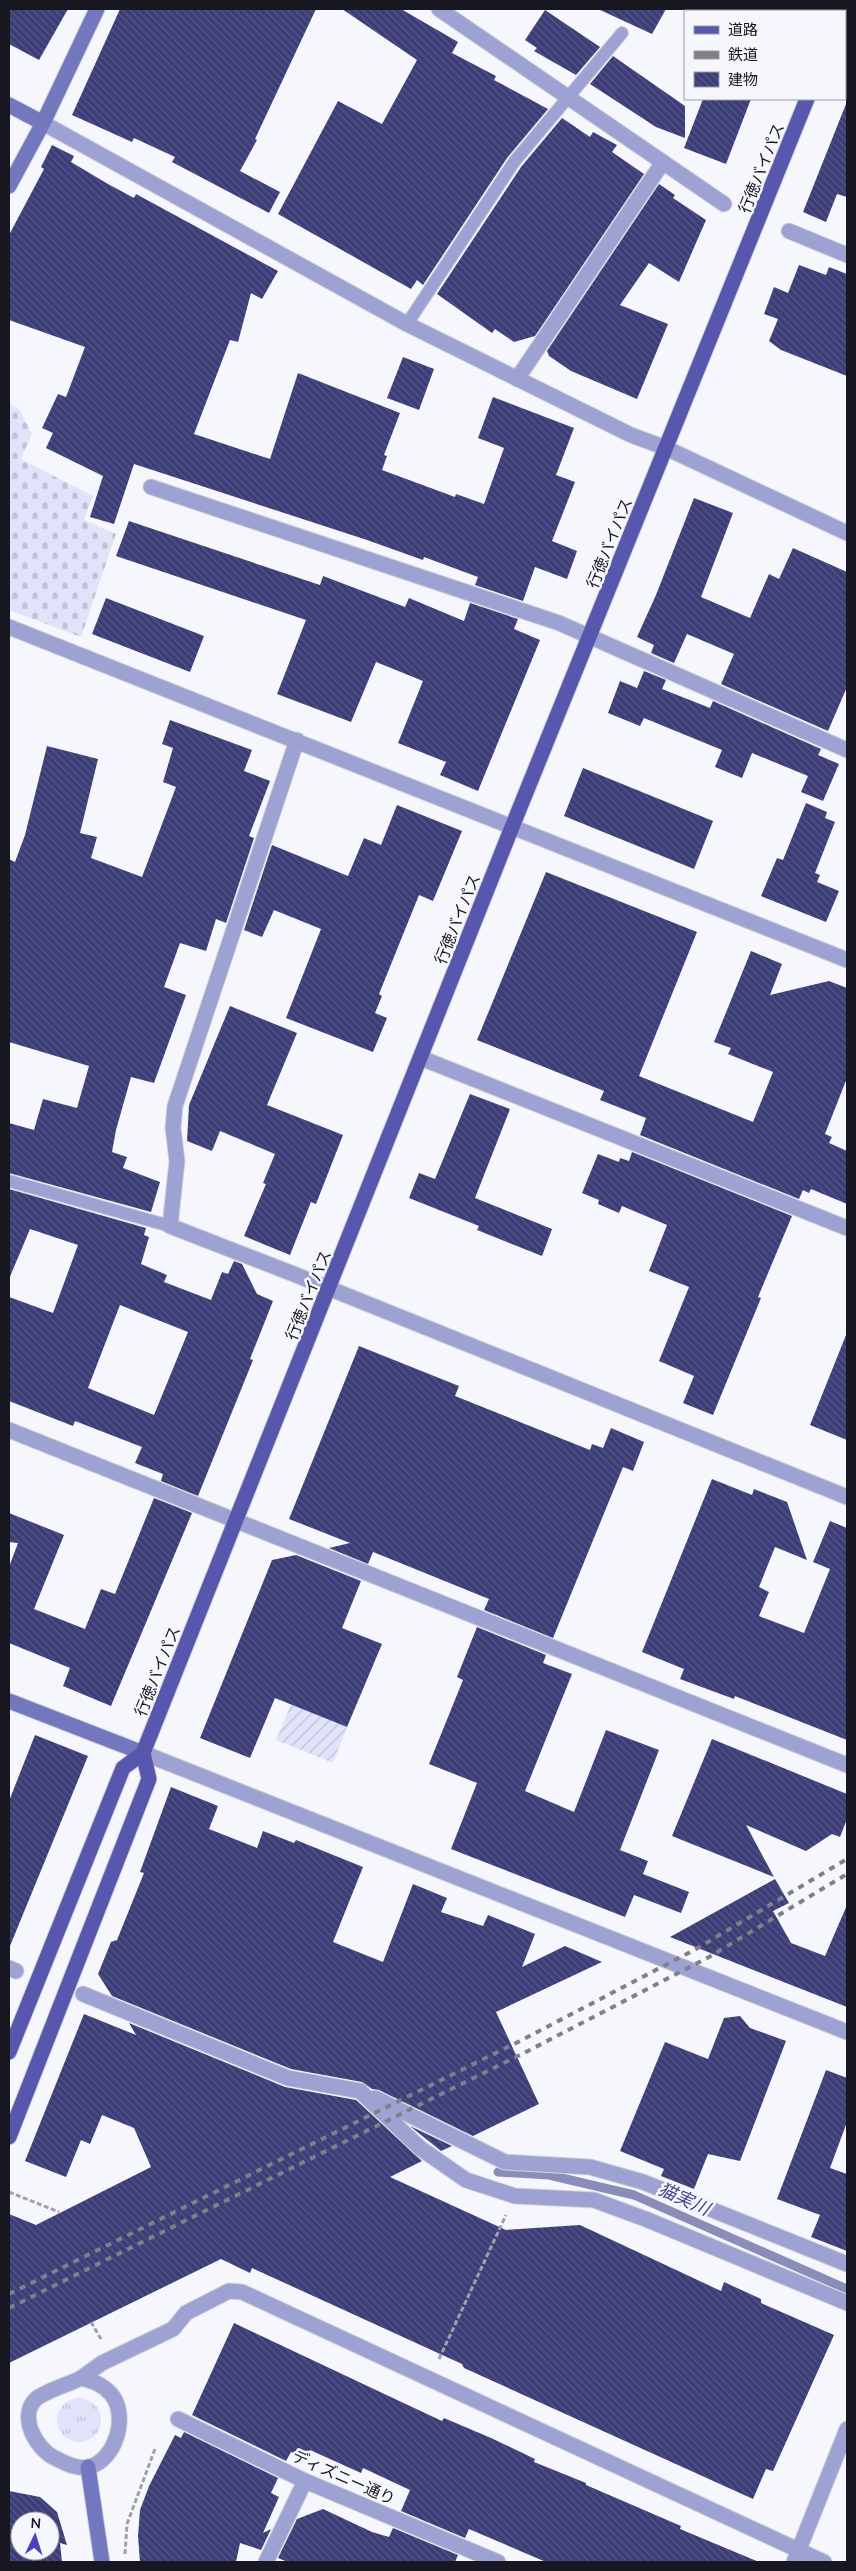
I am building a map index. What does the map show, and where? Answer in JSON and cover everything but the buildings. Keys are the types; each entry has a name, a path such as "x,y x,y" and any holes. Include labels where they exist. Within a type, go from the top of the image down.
{"main road":[{"name":"行徳バイパス","path":"143,1753 235,1520 330,1288 512,826 807,100"},
{"path":"9,2052 123,1768 143,1753 149,1779 9,2137"}],"street":[{"path":"9,186 43,123 97,9"},
{"path":"439,9 724,204"},
{"path":"9,104 407,324 631,435 666,448 847,533"},
{"path":"517,379 663,162"},
{"path":"789,231 847,255"},
{"path":"152,487 550,620 847,750"},
{"path":"9,626 847,960"},
{"path":"297,740 175,1106 172,1128 177,1160 170,1226 330,1288 847,1497"},
{"path":"421,1058 847,1228"},
{"path":"9,1430 847,1765"},
{"path":"9,1701 847,2032"},
{"path":"83,1994 288,2078 360,2091 505,2162 590,2167 643,2182 847,2264"},
{"path":"360,2091 420,2148 466,2180 514,2196 594,2200 648,2220 847,2303"},
{"path":"81,2378 96,2381 112,2395 118,2411 113,2450 102,2460 88,2467 67,2465 46,2454 35,2441 29,2420 31,2408 36,2399 81,2378 102,2363 173,2329 186,2313 229,2291 242,2292 796,2557 824,2562"},
{"name":"ディズニー通り","path":"178,2419 305,2481 498,2562"},
{"path":"796,2557 847,2429"},
{"path":"88,2467 102,2562"},
{"path":"266,2562 305,2481"}],"lane":[{"path":"407,324 514,162 622,33"},
{"path":"9,1181 170,1226"}],"path":[{"path":"9,2192 60,2212"},
{"path":"429,2380 514,2196"},
{"path":"91,2322 102,2342"},
{"path":"125,2562 127,2524 155,2449"}],"green space":[{"path":"9,404 19,409 32,434 21,459 93,496 84,520 116,534 81,637 9,610"},
{"path":"291,1704 347,1727 333,1763 276,1740"},
{"path":"83,2398 95,2404 100,2411 100,2429 95,2436 88,2441 75,2442 67,2439 60,2432 57,2416 60,2408 67,2401"}],"waterway":[{"name":"猫実川","path":"498,2172 549,2175 634,2195 847,2289"}],"railway":[{"path":"9,2294 520,2041 696,1949 847,1859"},
{"path":"9,2308 526,2052 709,1957 847,1874"}]}
